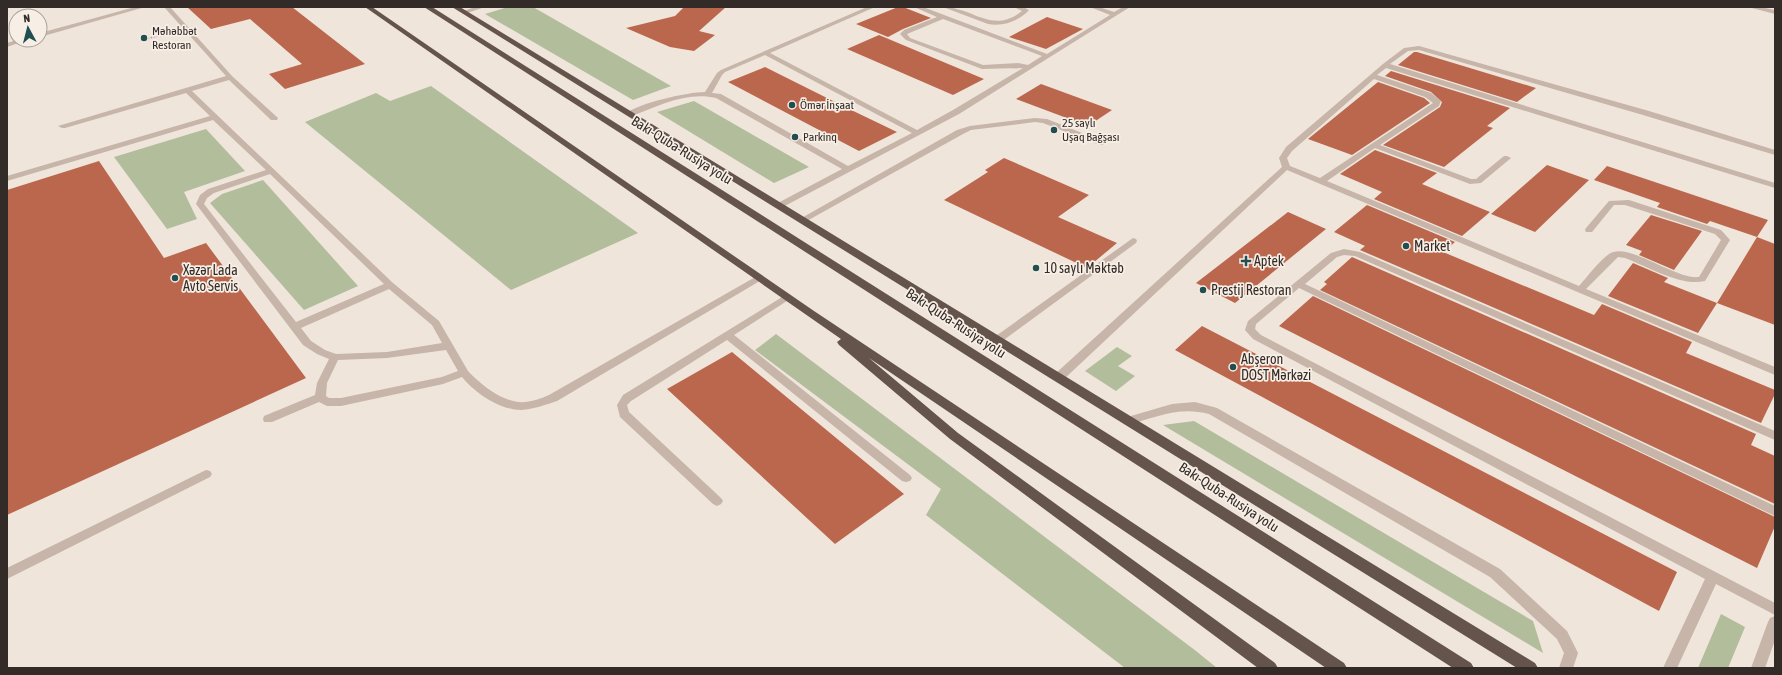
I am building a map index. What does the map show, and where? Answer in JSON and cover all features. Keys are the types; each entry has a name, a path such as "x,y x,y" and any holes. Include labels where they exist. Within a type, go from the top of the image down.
{"highway":[{"path":"368,7 810,313 1338,668"},
{"name":"Bakı-Quba-Rusiya yolu","path":"426,7 1466,668"},
{"path":"460,10 1530,668"},
{"path":"810,313 954,436 1270,668"}],"street":[{"path":"48,34 142,7"},
{"path":"167,7 230,77 274,118"},
{"path":"460,10 482,7"},
{"path":"708,93 719,74 723,71 872,7"},
{"path":"917,7 1047,56"},
{"path":"946,7 990,24 1003,24 1026,10 1017,7"},
{"path":"1093,7 1115,15"},
{"path":"779,206 956,112 1128,7"},
{"path":"1752,7 1775,12"},
{"path":"942,17 906,31 903,34 908,39 982,67 993,69 1021,64 1030,67"},
{"path":"1775,153 1419,48 1406,49 1385,65 1289,149 1283,158 1286,167 1320,182 1775,371"},
{"path":"765,53 918,133"},
{"path":"1385,65 1775,186"},
{"path":"1320,182 1436,104 1437,101 1428,95 1373,76"},
{"path":"62,126 230,77"},
{"path":"187,90 270,171 390,284 436,323 464,373 487,393 502,402 519,406 538,404 553,398 760,278"},
{"path":"629,114 668,100 708,93 718,96 848,169"},
{"path":"7,179 214,117"},
{"path":"802,220 960,132 970,128 1035,120 1044,121 1103,143"},
{"path":"1374,145 1470,182 1478,181 1507,158"},
{"path":"1059,377 1286,167"},
{"path":"270,171 212,191 203,197 200,204 307,343 321,352 335,357 387,355 448,346"},
{"path":"1580,290 1612,256 1617,254 1627,255 1686,279 1702,279 1726,240 1718,232 1626,202 1612,203 1589,230"},
{"path":"997,340 1133,241"},
{"path":"1775,436 1357,254 1344,252 1334,255 1251,323 1250,330 1257,338 1775,609"},
{"path":"294,327 390,284"},
{"path":"1298,284 1775,511"},
{"path":"717,501 624,414 622,405 627,398 787,297"},
{"path":"727,335 906,478"},
{"path":"320,397 322,383 335,357"},
{"path":"320,397 327,402 341,402 443,380 464,373"},
{"path":"268,419 320,397"},
{"path":"1128,421 1172,408 1195,406 1213,411 1480,562 1544,617 1562,635 1571,653 1566,668"},
{"path":"7,574 206,474"},
{"path":"1670,668 1713,576"},
{"path":"1758,668 1775,622"}],"path":[{"path":"142,40 186,29"}],"green space":[{"path":"508,7 533,7 671,86 633,100 485,14"},
{"path":"431,86 638,233 511,290 305,122 376,93 390,101"},
{"path":"694,101 809,167 774,183 657,112"},
{"path":"206,129 245,171 184,192 197,219 167,229 114,157"},
{"path":"263,180 358,286 304,310 210,203 222,194"},
{"path":"776,334 1217,668 1125,668 926,515 941,489 755,350"},
{"path":"1117,347 1132,356 1118,366 1135,376 1116,391 1085,371"},
{"path":"1194,421 1533,621 1543,653 1163,425"},
{"path":"1721,614 1745,627 1728,668 1698,668"}],"building":[{"path":"187,7 292,7 365,64 285,89 269,74 302,64 250,19 211,29"},
{"path":"684,7 726,7 699,31 715,35 694,51 670,47 626,28 675,16"},
{"path":"898,7 903,7 931,18 903,29 888,37 856,24"},
{"path":"1047,17 1083,29 1046,49 1009,37"},
{"path":"879,35 984,79 953,95 847,49"},
{"path":"1414,52 1536,88 1517,102 1398,65"},
{"path":"765,67 897,132 859,151 728,82"},
{"path":"1391,71 1510,108 1487,126 1493,128 1444,167 1383,145 1440,107 1442,102 1431,92 1385,76"},
{"path":"1378,82 1424,98 1430,103 1352,155 1308,139"},
{"path":"1041,84 1112,110 1088,126 1016,99"},
{"path":"1375,150 1437,173 1422,184 1490,212 1462,236 1374,199 1382,192 1340,174"},
{"path":"1004,158 1089,195 1058,217 1117,243 1087,268 944,200 988,172 985,170"},
{"path":"99,161 164,258 206,243 306,378 7,515 7,190"},
{"path":"1547,165 1589,180 1535,232 1491,214"},
{"path":"1607,166 1768,220 1757,237 1710,221 1707,224 1657,207 1660,203 1594,180"},
{"path":"1367,205 1455,242 1443,252 1594,315 1602,304 1692,342 1686,353 1775,390 1775,394 1761,423 1360,250 1365,246 1334,232"},
{"path":"1288,212 1326,229 1235,303 1196,283"},
{"path":"1651,215 1702,231 1674,270 1639,255 1642,251 1626,245"},
{"path":"1757,237 1775,244 1775,325 1717,303"},
{"path":"1352,257 1756,434 1751,445 1775,456 1775,504 1320,290 1327,284 1324,282"},
{"path":"1633,263 1668,278 1664,282 1717,303 1698,333 1608,296"},
{"path":"1313,296 1775,517 1775,526 1757,568 1279,326"},
{"path":"1202,326 1677,572 1659,611 1175,350"},
{"path":"732,352 904,494 835,544 667,389"}],"place":[{"name":"Məhəbbət Restoran","path":"144,38"},
{"name":"Ömər İnşaat","path":"792,105"},
{"name":"25 saylı Uşaq Bağşası","path":"1054,130"},
{"name":"Parkinq","path":"795,137"},
{"name":"Market","path":"1406,246"},
{"name":"Aptek","path":"1246,261"},
{"name":"10 saylı Məktəb","path":"1036,268"},
{"name":"Xəzər Lada Avto Servis","path":"175,278"},
{"name":"Prestij Restoran","path":"1203,290"},
{"name":"Abşeron DOST Mərkəzi","path":"1233,367"}]}
